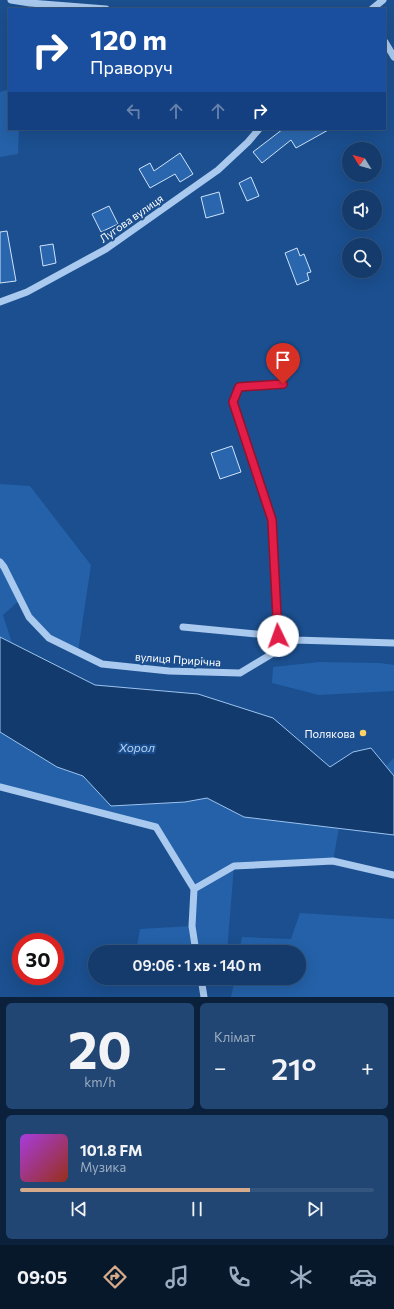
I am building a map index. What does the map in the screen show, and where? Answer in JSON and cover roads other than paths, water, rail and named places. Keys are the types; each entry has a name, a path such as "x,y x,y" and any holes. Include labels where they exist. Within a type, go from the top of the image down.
{"street":[{"path":"11,0 93,8"},
{"path":"373,8 383,0"},
{"path":"386,44 394,57"},
{"name":"Лугова вулиця","path":"0,302 26,292 106,249 218,170 248,142 258,130"},
{"path":"278,636 272,520 233,402 239,387 283,384"},
{"name":"вулиця Прирічна","path":"0,562 4,567 29,617 49,638 102,664 169,671 240,673 295,640"},
{"path":"183,627 278,636 295,640 394,643"},
{"path":"0,787 156,827 194,889 192,926 195,945"},
{"path":"194,889 234,866 333,861 394,875"},
{"path":"202,985 204,997"}],"water":[{"name":"Хорол","path":"0,637 95,685 198,694 273,718 330,767 353,752 371,748 394,776 394,835 244,817 207,798 185,802 111,806 83,776 57,767 0,732"}],"place":[{"name":"Полякова","path":"363,733"}]}
